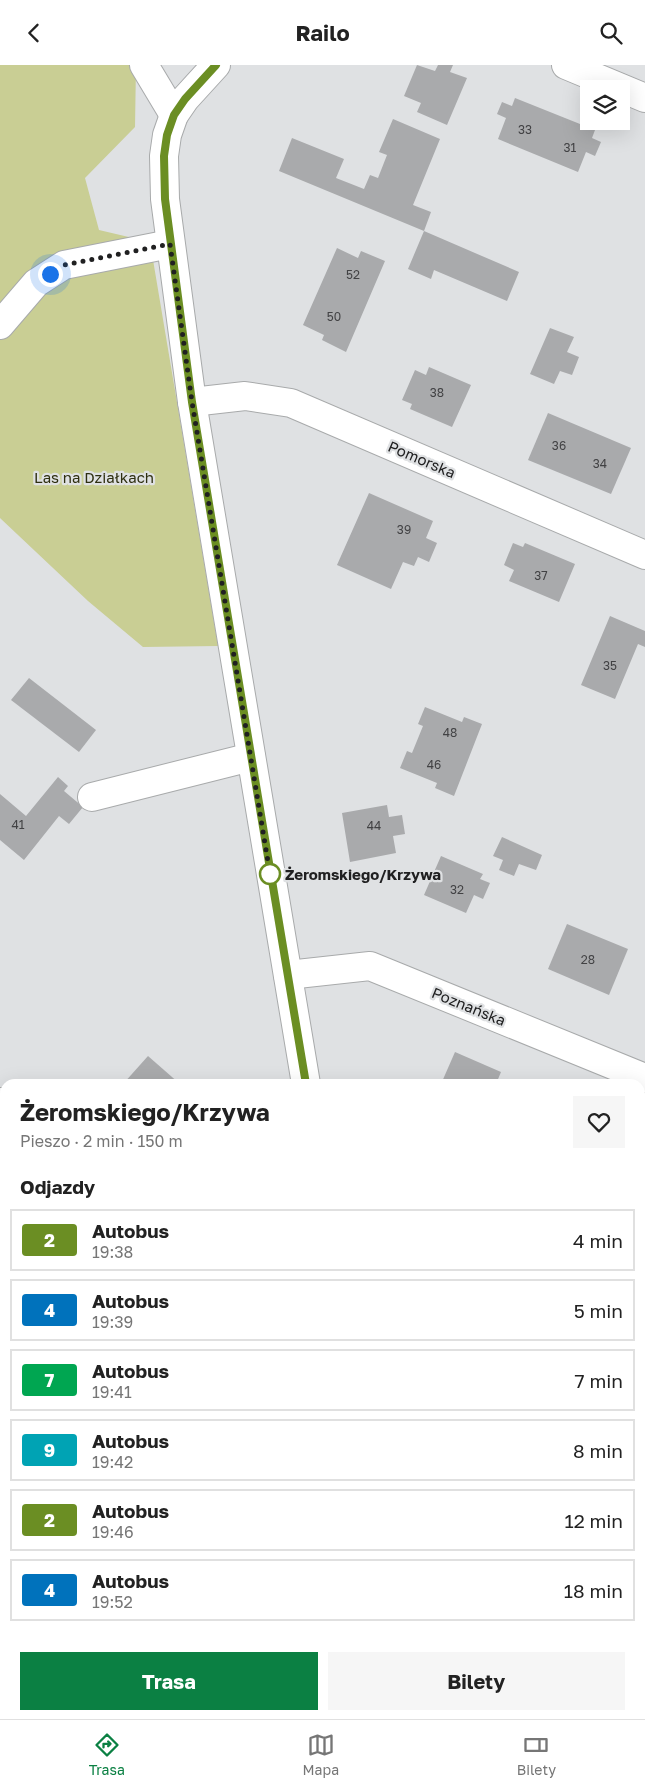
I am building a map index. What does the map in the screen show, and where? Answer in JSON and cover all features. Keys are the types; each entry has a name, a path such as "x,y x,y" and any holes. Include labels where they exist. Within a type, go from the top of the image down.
{"street":[{"path":"144,65 174,115"},
{"path":"216,65 185,99 174,115 167,135 164,156 165,199 192,402 305,1079"},
{"path":"566,65 645,98"},
{"path":"0,325 36,283 64,265 170,244"},
{"name":"Pomorska","path":"192,402 245,396 291,403 645,555"},
{"path":"92,797 251,757"},
{"name":"Poznańska","path":"288,975 370,966 645,1078"}],"green space":[{"name":"Las na Działkach","path":"0,65 136,65 135,127 85,178 99,230 150,242 218,646 143,647 88,601 0,518"}],"building":[{"path":"417,65 435,71 438,65 453,65 450,72 467,78 447,125 417,112 421,103 404,96"},
{"path":"515,98 580,124 580,130 595,130 592,138 601,142 595,156 586,152 578,172 498,139 506,118 497,114 502,102 512,106"},
{"path":"393,119 440,139 413,205 431,212 424,231 279,171 292,138 344,159 336,178 364,189 370,175 378,178 387,155 379,152"},
{"path":"424,231 519,272 507,301 434,270 431,279 408,269"},
{"path":"337,248 358,258 361,251 385,261 346,352 322,340 324,335 303,325"},
{"path":"550,328 574,337 567,352 579,357 572,375 560,371 554,384 530,374"},
{"path":"429,367 471,385 452,427 410,409 412,404 402,400 415,370 426,375"},
{"path":"548,413 631,448 611,494 528,460"},
{"path":"369,493 433,521 426,538 437,543 429,562 418,557 414,566 403,562 391,589 337,565"},
{"path":"513,543 523,547 525,543 575,564 559,602 509,581 514,570 504,565"},
{"path":"610,616 645,631 645,647 638,644 615,699 581,685"},
{"path":"29,678 96,730 79,752 11,700"},
{"path":"425,707 462,722 464,717 482,724 454,796 435,788 437,783 400,768 407,751 412,753 423,726 418,724"},
{"path":"58,777 68,786 64,791 83,807 69,824 59,816 24,860 0,840 0,794 26,816"},
{"path":"387,805 389,817 402,815 405,834 393,836 396,853 350,862 342,813"},
{"path":"502,837 542,855 536,870 519,864 514,876 499,870 503,860 493,856"},
{"path":"441,856 483,874 480,879 490,883 483,899 474,895 466,913 424,895"},
{"path":"567,924 628,949 609,995 548,969"},
{"path":"455,1052 501,1072 498,1079 443,1079"},
{"path":"148,1056 174,1079 127,1079"}],"bus line":[{"name":"2","path":"216,65 185,99 174,115 167,135 164,156 165,199 192,402 305,1079"}],"place":[{"name":"Żeromskiego/Krzywa","path":"270,874"}],"route":[{"path":"50,274 64,265 170,244 192,402 270,874"}]}
